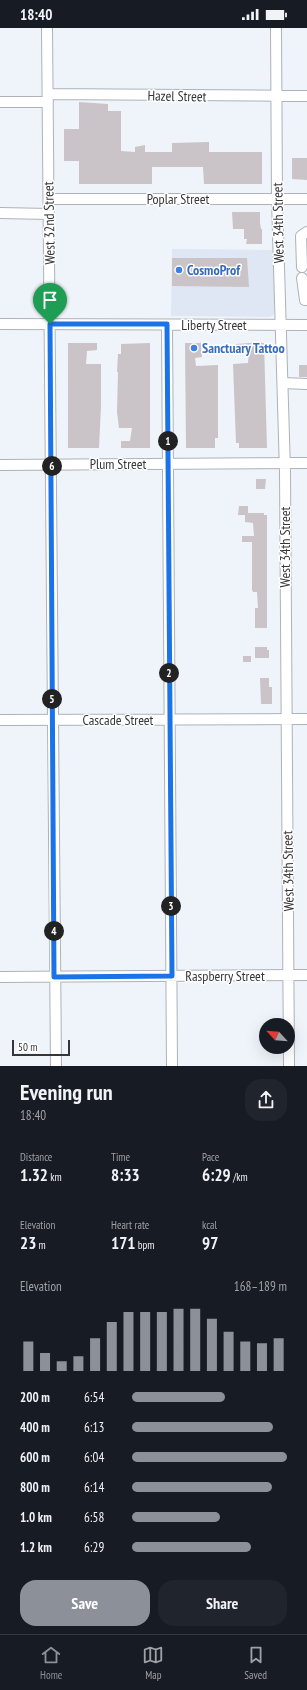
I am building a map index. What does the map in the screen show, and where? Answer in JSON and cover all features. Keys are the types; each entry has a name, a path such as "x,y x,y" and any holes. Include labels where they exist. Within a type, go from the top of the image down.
{"street":[{"name":"West 32nd Street","path":"47,28 52,465 54,977 56,1066"},
{"name":"West 34th Street","path":"276,28 277,199 283,383 289,1066"},
{"name":"Hazel Street","path":"0,102 48,98 307,96"},
{"name":"Poplar Street","path":"49,199 307,199"},
{"path":"0,213 49,214"},
{"path":"302,267 301,236 307,232"},
{"path":"302,278 307,300"},
{"name":"Liberty Street","path":"0,324 307,324"},
{"path":"167,324 172,1066"},
{"path":"283,383 307,384"},
{"name":"Plum Street","path":"0,465 307,463"},
{"name":"Cascade Street","path":"0,720 307,719"},
{"name":"Raspberry Street","path":"0,977 307,975"}],"shaded area":[{"path":"172,249 274,250 274,315 269,317 171,316"}],"building":[{"path":"79,102 108,104 108,111 121,111 121,151 135,152 135,147 145,145 145,152 172,152 172,143 209,142 209,152 262,152 262,184 204,184 203,167 152,167 152,184 79,184 79,161 64,161 64,129 79,129"},
{"path":"292,158 307,158 307,180 292,179"},
{"path":"232,212 260,212 262,244 246,244 247,239 244,239 244,229 233,229"},
{"path":"172,258 247,258 249,287 172,286"},
{"path":"68,343 97,343 97,350 87,351 86,364 101,364 99,448 68,448"},
{"path":"150,343 150,448 121,448 121,441 130,441 132,428 119,428 117,412 118,354 121,354 121,344"},
{"path":"185,343 201,343 202,357 195,358 196,366 218,365 218,438 215,438 215,448 186,448"},
{"path":"264,343 267,448 239,448 239,443 236,443 233,364 248,363 249,351 236,351 236,344"},
{"path":"299,365 307,365 307,377 299,377"},
{"path":"256,479 266,479 265,489 256,489"},
{"path":"239,506 248,506 248,513 264,513 264,515 267,515 267,628 255,628 255,608 258,608 257,592 253,592 252,590 252,542 242,542 242,536 254,536 253,523 245,522 245,515 238,515"},
{"path":"255,647 267,647 267,650 269,650 269,658 255,658"},
{"path":"243,656 251,656 251,662 243,662"},
{"path":"260,678 269,678 269,687 272,687 272,704 261,704"}],"place":[{"name":"CosmoProf","path":"179,270"},
{"name":"Sanctuary Tattoo","path":"194,348"}],"route":[{"path":"50,324 167,324 172,976 54,977 50,324"}]}
